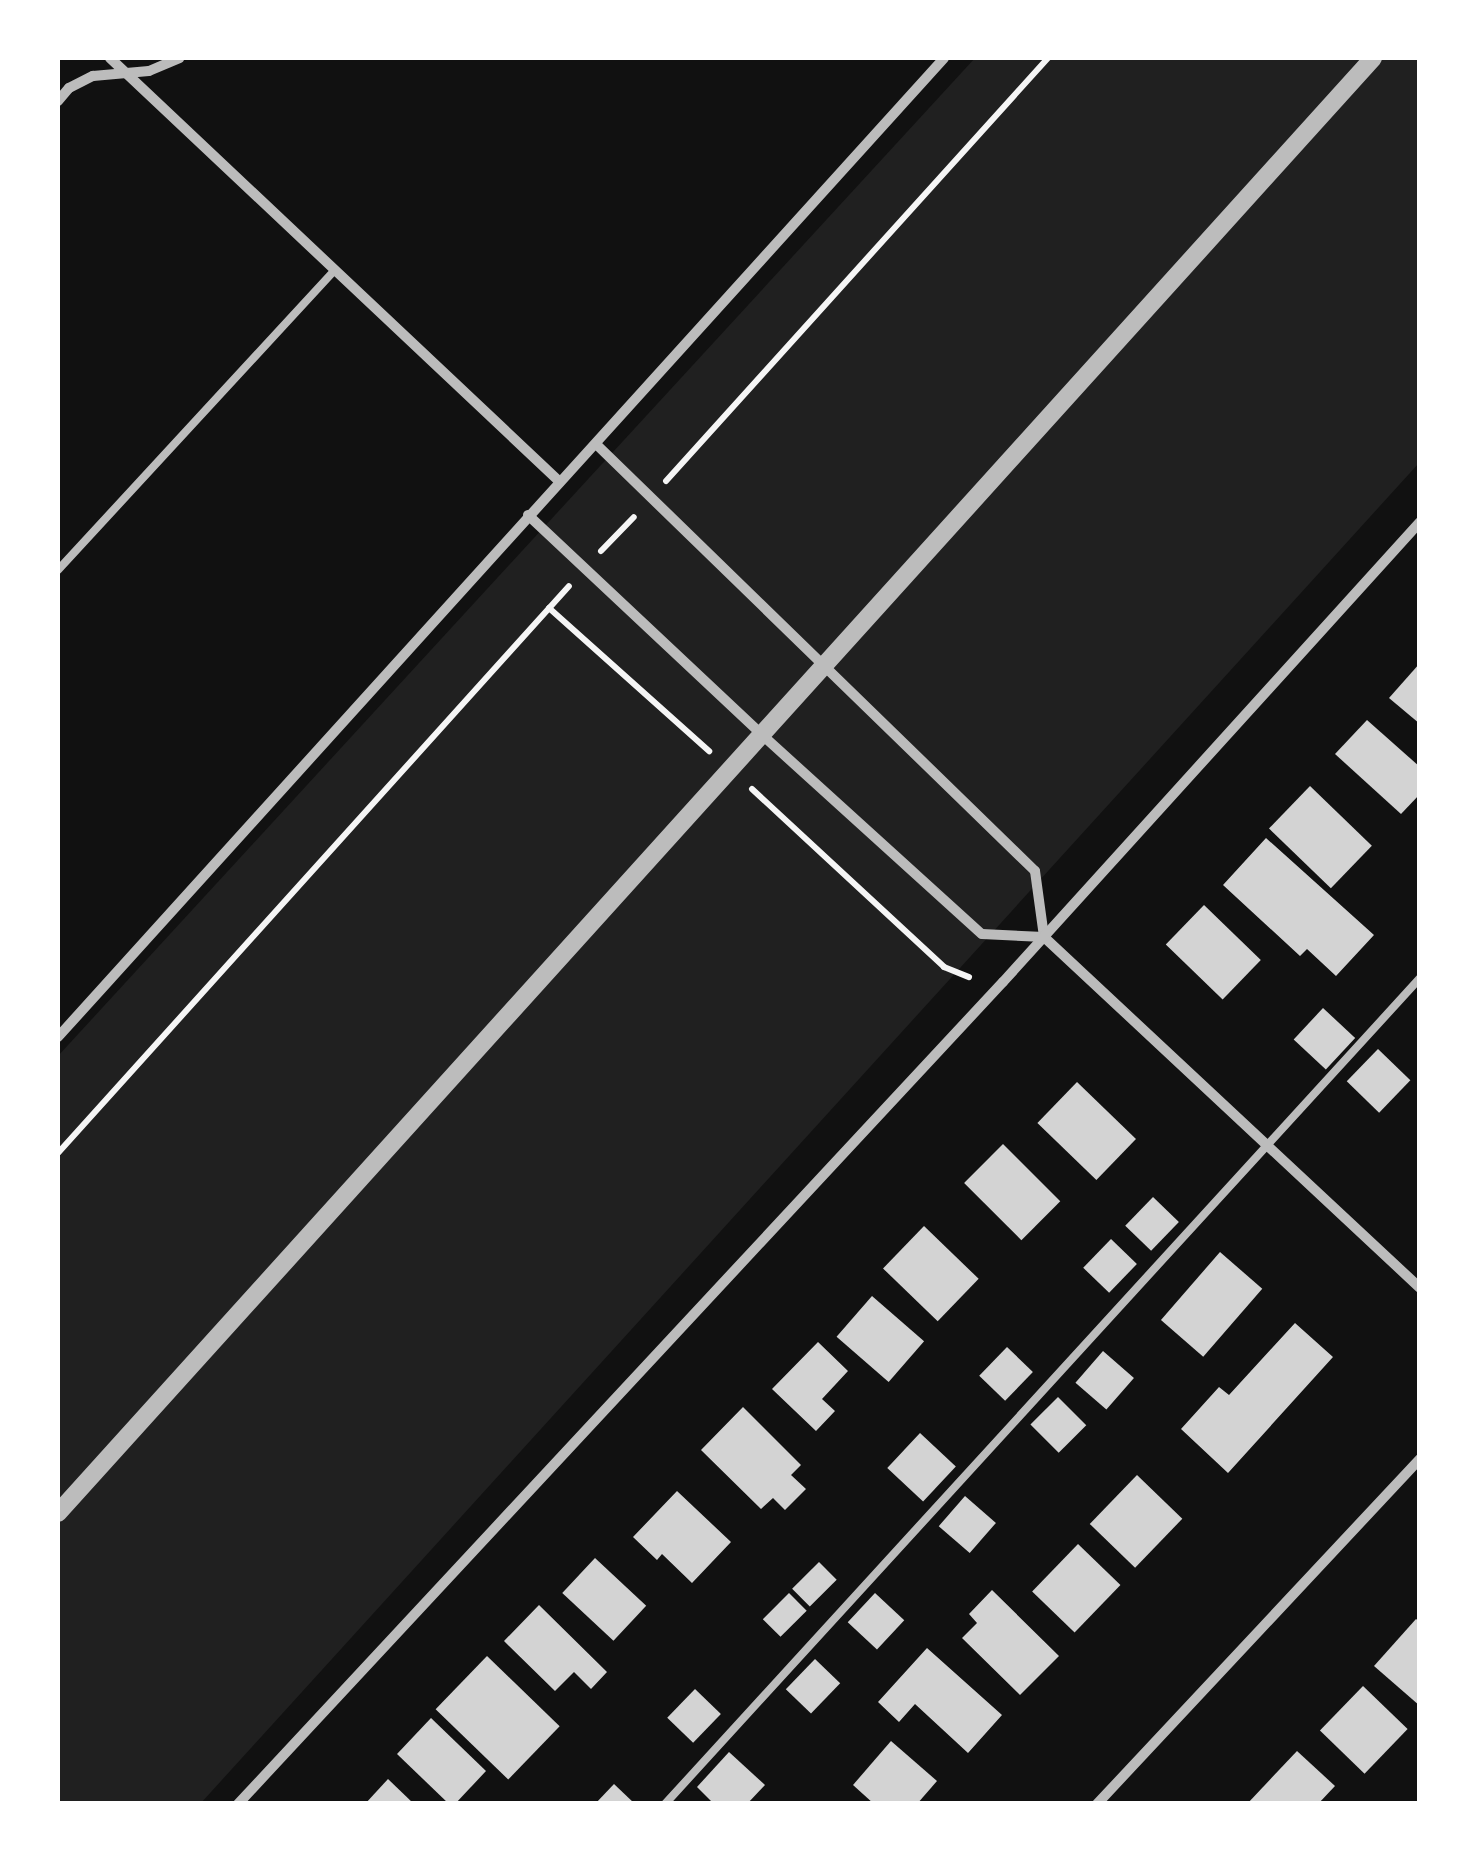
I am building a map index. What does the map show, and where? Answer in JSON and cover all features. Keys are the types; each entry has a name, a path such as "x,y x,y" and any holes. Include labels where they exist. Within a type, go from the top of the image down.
{"street":[{"path":"110,58 560,482"},
{"path":"58,100 69,88 93,76 150,71 179,58"},
{"path":"58,1037 528,515 597,446 944,58"},
{"path":"58,1513 1373,58"},
{"path":"597,446 820,668 1035,872 1044,937 1420,1288"},
{"path":"528,515 760,734 982,934 1044,937"},
{"path":"238,1804 1044,937 1420,522"},
{"path":"1098,1804 1420,1459"}],"lane":[{"path":"58,570 334,272"},
{"path":"664,1804 1420,978"}],"path":[{"path":"58,1153 1048,58"},
{"path":"549,608 709,751"},
{"path":"751,788 944,967 969,977"}],"shaded area":[{"path":"975,58 1419,58 1419,463 201,1803 58,1803 58,1056"}],"building":[{"path":"1420,663 1420,724 1389,698"},
{"path":"1367,720 1420,767 1420,794 1401,814 1335,754"},
{"path":"1310,786 1372,846 1331,888 1269,828"},
{"path":"1266,838 1374,935 1336,976 1307,949 1300,956 1223,885"},
{"path":"1204,905 1261,960 1223,999 1166,945"},
{"path":"1323,1008 1355,1038 1326,1069 1294,1039"},
{"path":"1378,1049 1410,1080 1379,1113 1347,1081"},
{"path":"1077,1082 1136,1139 1096,1180 1037,1123"},
{"path":"1003,1144 1060,1201 1021,1240 964,1183"},
{"path":"1153,1197 1179,1222 1151,1251 1125,1226"},
{"path":"924,1226 979,1279 938,1321 883,1268"},
{"path":"1111,1239 1137,1264 1109,1293 1083,1268"},
{"path":"1220,1252 1262,1289 1203,1357 1161,1320"},
{"path":"872,1296 924,1341 889,1382 837,1337"},
{"path":"1295,1323 1333,1357 1228,1473 1181,1429 1219,1387 1229,1395"},
{"path":"818,1342 848,1371 822,1399 835,1411 816,1431 772,1389"},
{"path":"1007,1347 1033,1372 1005,1401 979,1376"},
{"path":"1103,1351 1134,1378 1106,1410 1075,1383"},
{"path":"1058,1397 1086,1425 1059,1453 1030,1425"},
{"path":"743,1407 801,1465 791,1475 806,1489 785,1510 773,1498 761,1509 701,1450"},
{"path":"920,1433 956,1466 923,1502 887,1468"},
{"path":"1137,1475 1182,1519 1135,1568 1090,1524"},
{"path":"677,1491 731,1542 692,1583 662,1554 657,1560 633,1537"},
{"path":"965,1496 996,1523 970,1553 939,1526"},
{"path":"1078,1544 1120,1585 1075,1632 1032,1591"},
{"path":"595,1558 646,1606 613,1641 562,1593"},
{"path":"819,1562 837,1580 810,1607 792,1589"},
{"path":"992,1590 1059,1656 1020,1695 962,1638 977,1623 969,1614"},
{"path":"789,1593 807,1611 781,1637 763,1619"},
{"path":"875,1593 904,1620 877,1650 848,1622"},
{"path":"539,1605 607,1672 591,1689 574,1672 555,1691 504,1641"},
{"path":"1416,1619 1420,1622 1420,1706 1374,1666"},
{"path":"927,1648 1002,1715 968,1753 915,1704 899,1722 878,1702"},
{"path":"487,1656 560,1726 508,1779 436,1709"},
{"path":"815,1659 840,1683 811,1714 786,1689"},
{"path":"1363,1686 1408,1729 1365,1774 1320,1731"},
{"path":"695,1689 721,1714 693,1743 667,1718"},
{"path":"431,1718 486,1771 455,1804 449,1804 397,1754"},
{"path":"891,1741 937,1781 917,1804 874,1804 853,1785"},
{"path":"1297,1751 1335,1786 1318,1804 1247,1804"},
{"path":"729,1752 765,1785 747,1804 714,1804 697,1787"},
{"path":"388,1779 414,1804 365,1804"},
{"path":"614,1784 635,1804 595,1804"}]}
